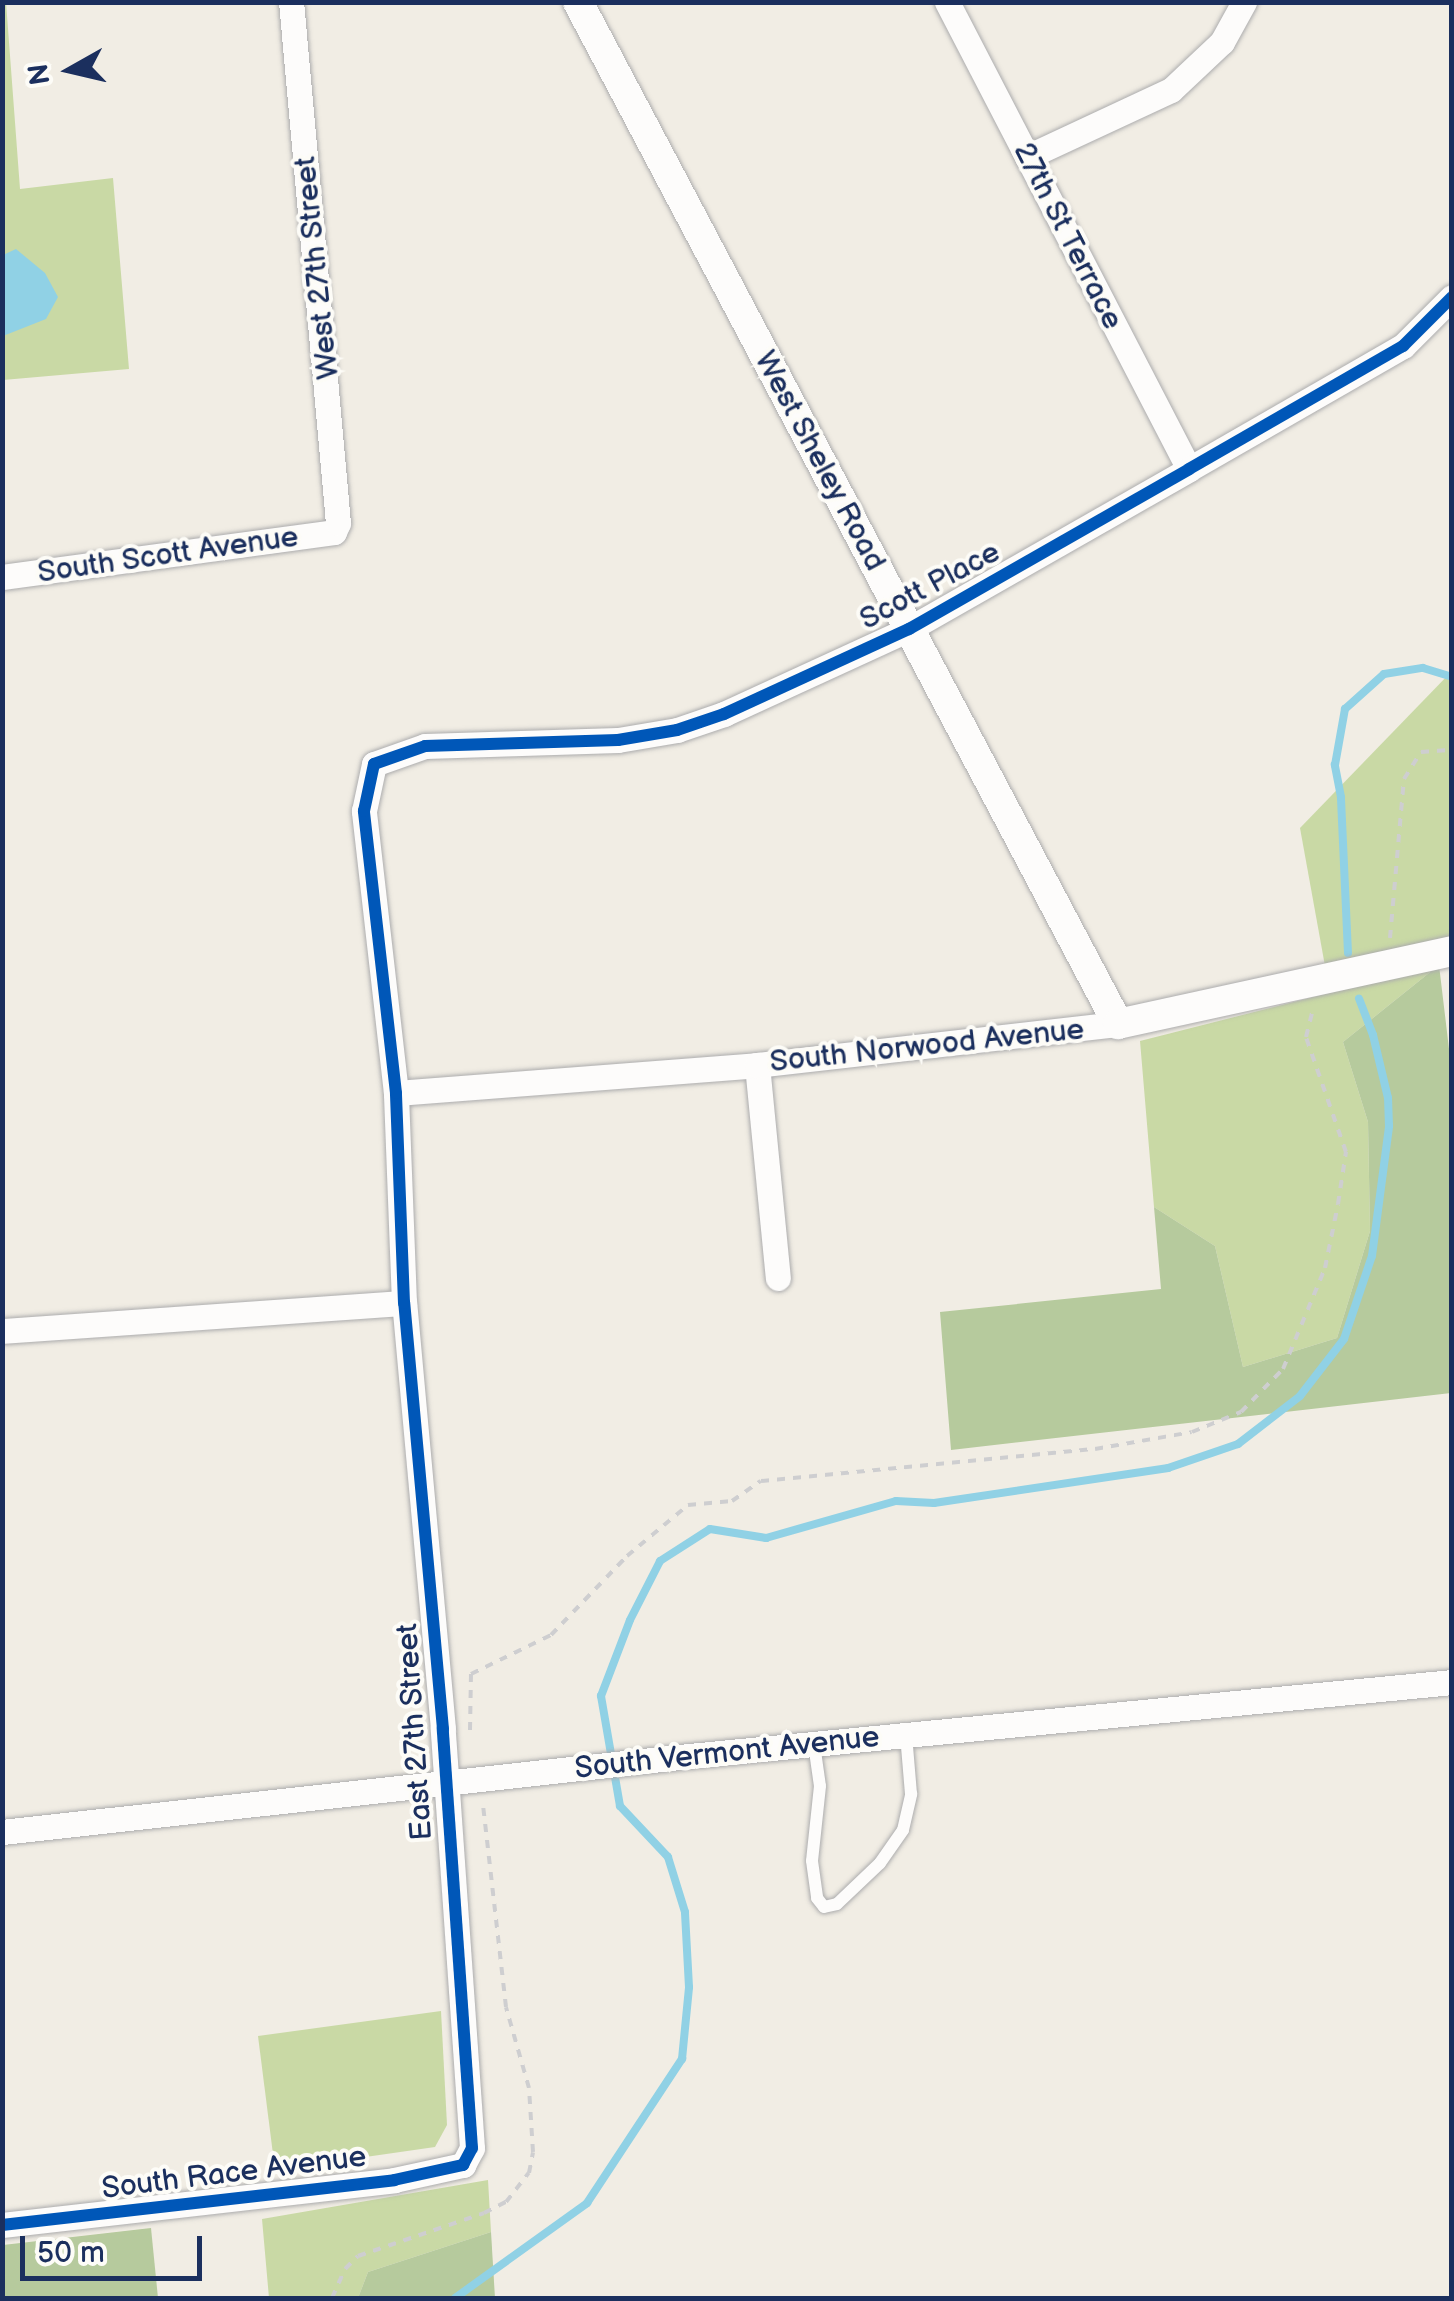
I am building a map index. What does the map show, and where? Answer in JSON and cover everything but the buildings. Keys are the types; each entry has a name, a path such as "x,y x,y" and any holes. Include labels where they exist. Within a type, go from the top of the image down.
{"street":[{"name":"West 27th Street","path":"291,2 334,440 338,524 334,532"},
{"name":"West Sheley Road","path":"578,2 1118,1024"},
{"name":"27th St Terrace","path":"947,2 1190,469"},
{"path":"1027,157 1171,90 1222,42 1244,2"},
{"name":"Scott Place","path":"374,764 425,746 618,740 676,730 724,714 908,630 1190,469 1403,346 1452,298"},
{"name":"South Scott Avenue","path":"2,577 334,532"},
{"name":"East 27th Street","path":"374,764 364,811 396,1093 404,1302 443,1729 454,1782 472,2148 466,2158"},
{"name":"South Norwood Avenue","path":"396,1093 757,1065 1118,1024 1452,951"},
{"path":"757,1065 778,1278"},
{"path":"2,1331 404,1302"},
{"name":"South Vermont Avenue","path":"2,1832 679,1756 1452,1682"},
{"name":"South Race Avenue","path":"2,2225 394,2180 462,2165 466,2158"}],"lane":[{"path":"814,1744 820,1786 812,1861 817,1898 824,1907 838,1904 880,1863 903,1830 911,1794 906,1734"}],"path":[{"path":"1391,953 1404,779 1421,752 1452,750"},
{"path":"469,1737 471,1674 550,1635 627,1556 688,1505 732,1501 761,1480 1095,1449 1192,1432 1241,1412 1283,1369 1325,1268 1338,1204 1346,1152 1306,1037 1318,998"},
{"path":"332,2298 345,2269 358,2256 506,2202 528,2172 533,2152 529,2088 506,2007 484,1803 468,1801 454,1782"}],"green space":[{"path":"6,2 20,189 113,178 129,369 3,380 2,3"},
{"path":"1451,672 1451,938 1325,966 1300,828"},
{"path":"1439,965 1343,1042 1368,1122 1370,1231 1337,1338 1243,1367 1215,1246 1154,1207 1140,1041"},
{"path":"1439,965 1452,1074 1451,1393 951,1450 940,1312 1161,1289 1154,1207 1215,1246 1243,1367 1337,1338 1370,1231 1368,1122 1343,1042"},
{"path":"441,2011 447,2125 435,2147 275,2170 258,2036"},
{"path":"488,2180 491,2232 368,2272 358,2298 269,2298 262,2219"},
{"path":"151,2228 158,2298 3,2298 3,2245"},
{"path":"491,2232 495,2298 358,2298 368,2272"}],"water":[{"path":"16,249 45,273 58,297 46,319 3,336 3,255"}],"waterway":[{"path":"1348,953 1341,797 1335,765 1345,709 1384,674 1423,668 1452,677"},
{"path":"455,2298 587,2203 682,2059 689,1987 685,1912 668,1857 620,1806 601,1696 630,1620 660,1561 710,1529 766,1538 896,1501 934,1503 1168,1468 1238,1444 1300,1396 1344,1339 1372,1256 1389,1126 1388,1098 1373,1035 1359,999"}],"cycle path":[{"path":"2,2225 394,2180 463,2165 472,2148 443,1729 404,1303 396,1093 364,811 374,764 425,746 618,740 677,730 724,714 909,629 1189,469 1403,346 1452,297"}]}
